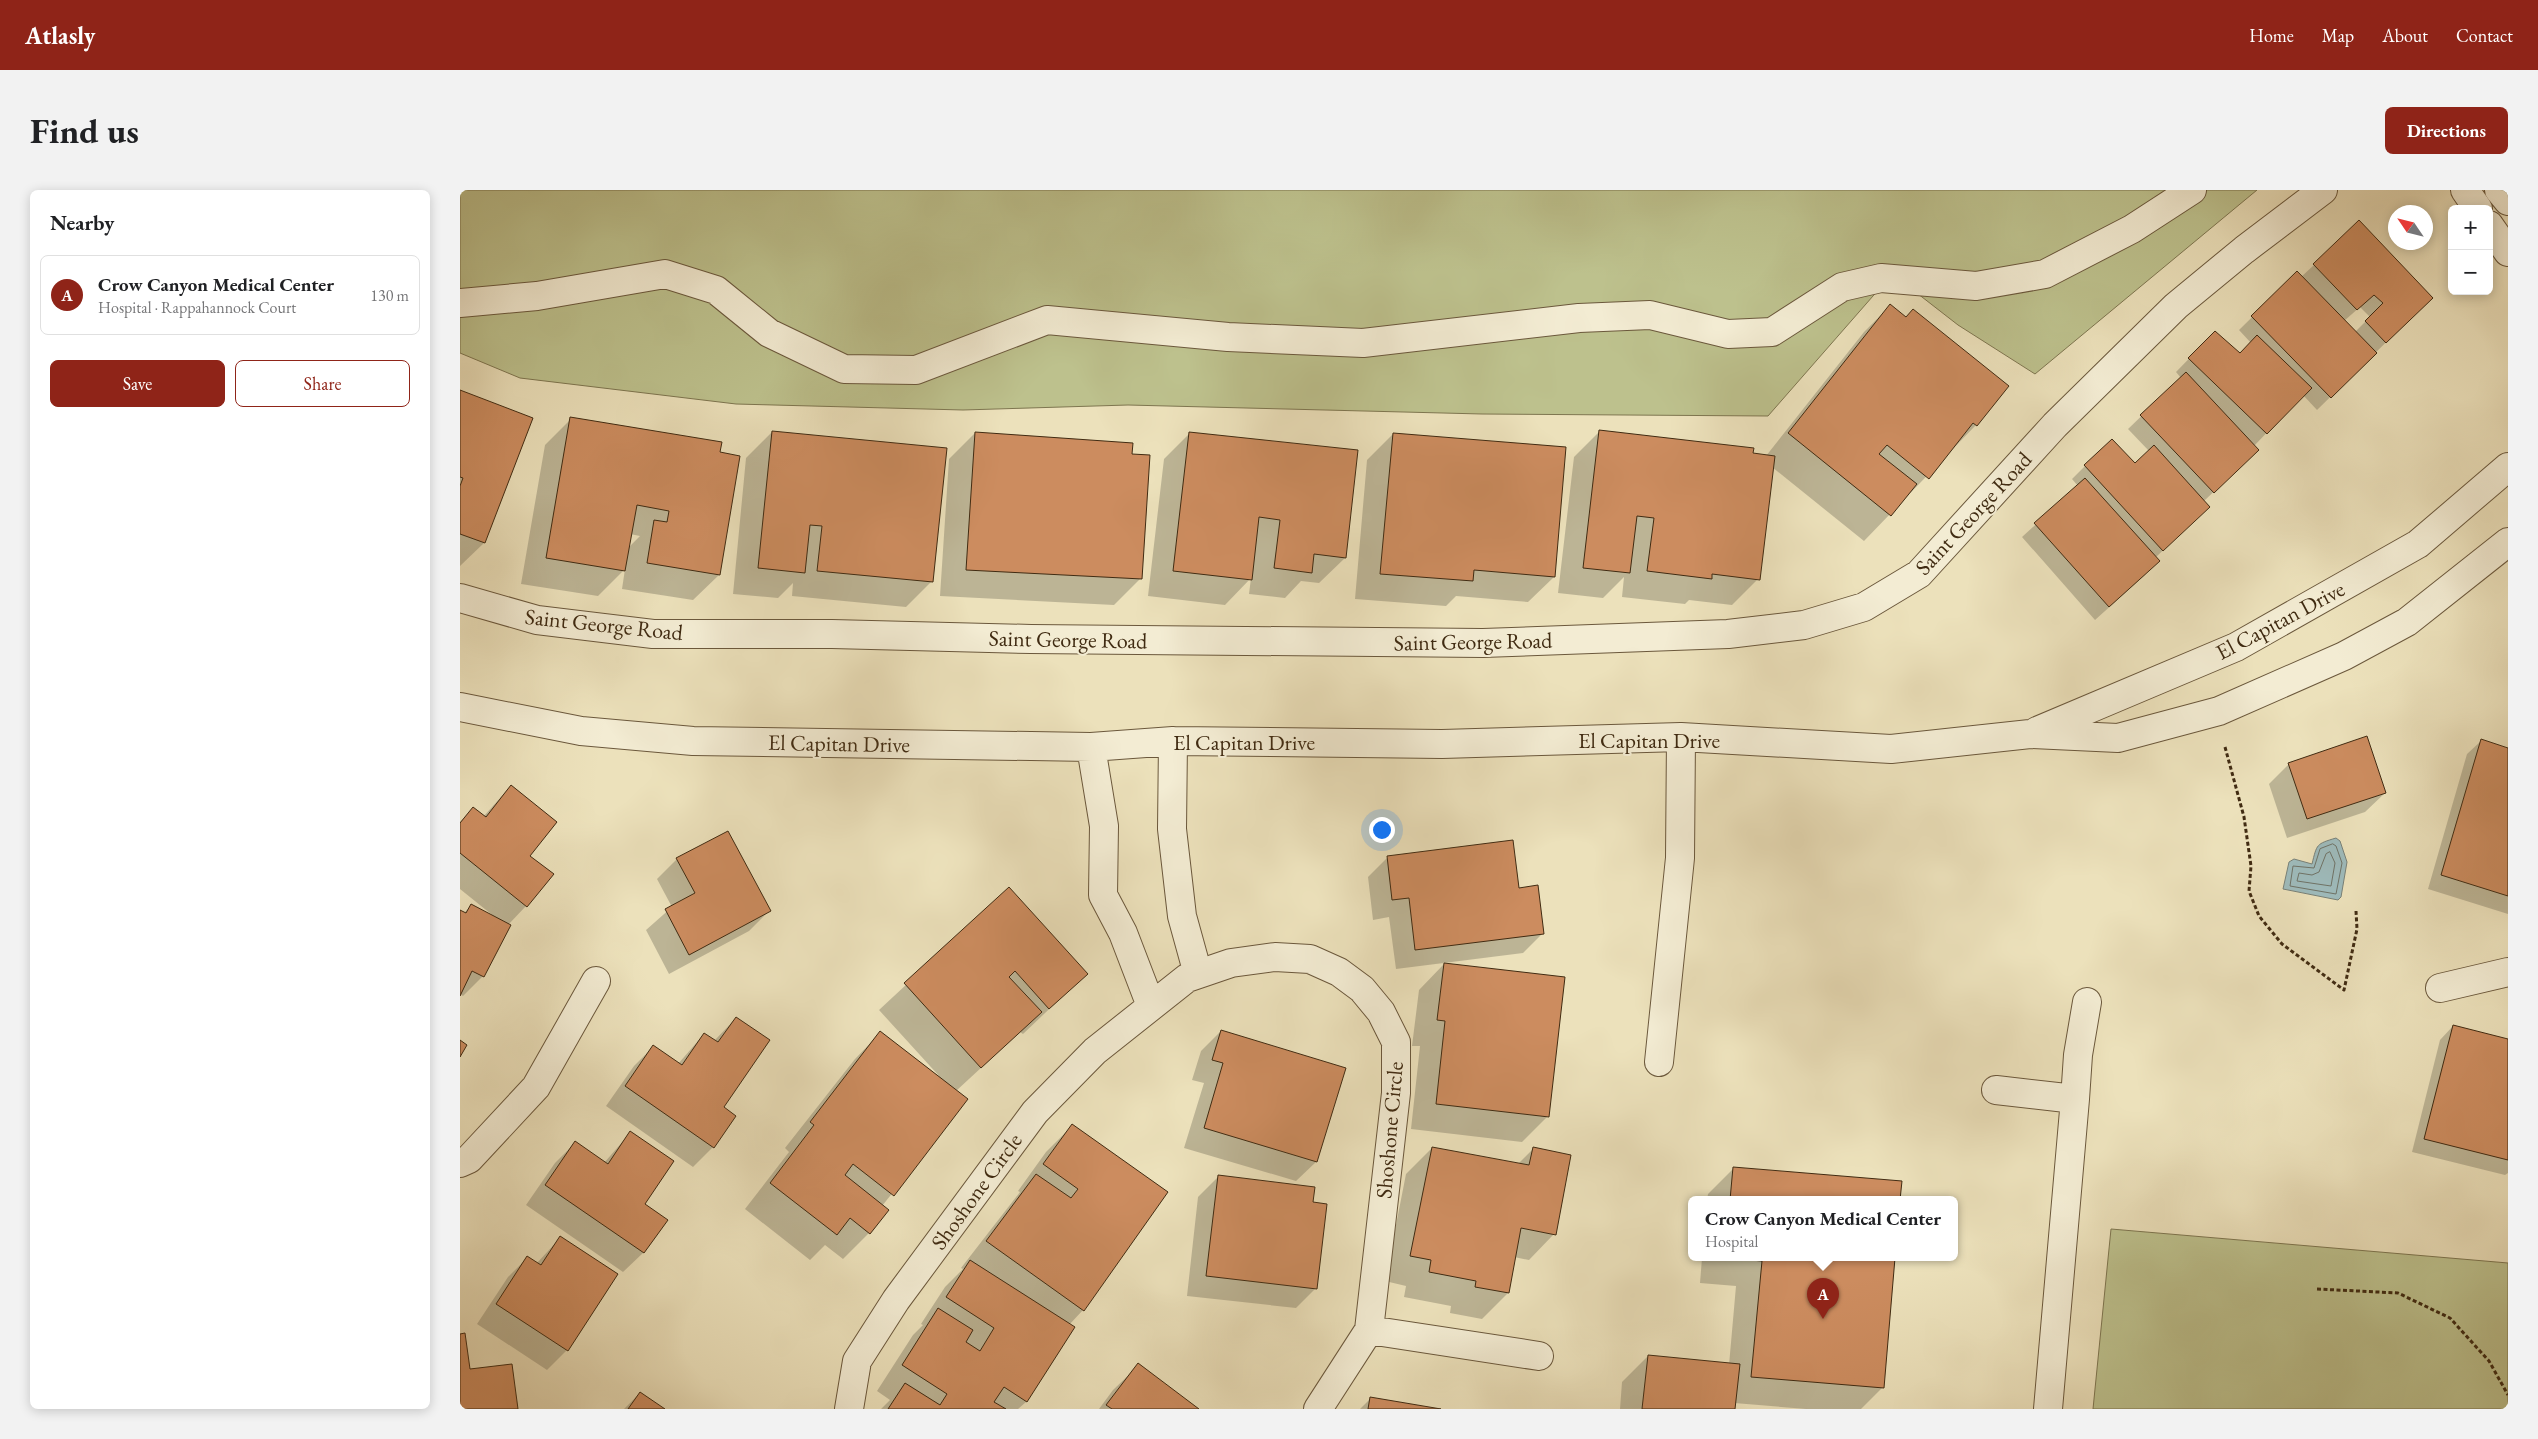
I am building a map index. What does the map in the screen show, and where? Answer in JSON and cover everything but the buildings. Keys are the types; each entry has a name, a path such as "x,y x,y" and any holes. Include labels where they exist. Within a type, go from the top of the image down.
{"street":[{"path":"460,303 537,296 665,274 716,290 769,333 844,369 916,370 1047,320 1228,337 1363,343 1579,318 1650,315 1728,334 1772,332 1842,287 1881,278 1976,286 2046,274 2132,230 2192,190"},
{"name":"Saint George Road","path":"460,598 537,620 653,634 832,634 1032,640 1483,643 1728,634 1804,625 1864,607 1919,574 2055,425 2176,306 2244,250 2322,190"},
{"path":"2465,190 2475,205"},
{"path":"2499,190 2508,201"},
{"path":"2493,231 2508,252"},
{"name":"El Capitan Drive","path":"2030,734 2245,642 2418,544 2508,467"},
{"name":"El Capitan Drive","path":"460,707 580,731 693,741 1091,747 1173,741 1442,744 1681,737 1891,749 2030,734 2118,738 2219,711 2344,656 2407,622 2508,542"},
{"path":"1659,1062 1680,858 1681,737"},
{"path":"1173,741 1172,829 1182,916 1198,974"},
{"path":"1091,747 1104,826 1103,895 1123,933 1151,1006"},
{"name":"Shoshone Circle","path":"849,1409 857,1361 896,1300 1035,1112 1095,1051 1187,978 1231,963 1275,957 1310,959 1339,972 1362,989 1381,1012 1396,1042 1396,1093 1369,1330 1318,1409"},
{"path":"2440,988 2508,972"},
{"path":"460,1164 469,1159 536,1087 596,981"},
{"path":"2048,1409 2078,1055 2087,1002"},
{"path":"1996,1090 2075,1099"},
{"path":"1369,1330 1539,1356"}],"path":[{"path":"2225,747 2244,817 2251,866 2249,891 2259,916 2282,944 2344,990 2357,930 2356,911"},
{"path":"2317,1290 2398,1293 2450,1318 2489,1361 2508,1395"}],"green space":[{"path":"460,190 2257,190 2035,374 1958,325 1913,290 1880,288 1768,416 1482,414 1128,405 963,410 736,404 520,378 460,353"},
{"path":"2111,1229 2508,1263 2508,1409 2093,1409"}],"water":[{"path":"2336,838 2340,841 2347,862 2341,897 2338,900 2283,889 2289,862 2294,859 2312,864 2318,846"}],"place":[{"name":"Crow Canyon Medical Center","path":"1823,1319"}]}
